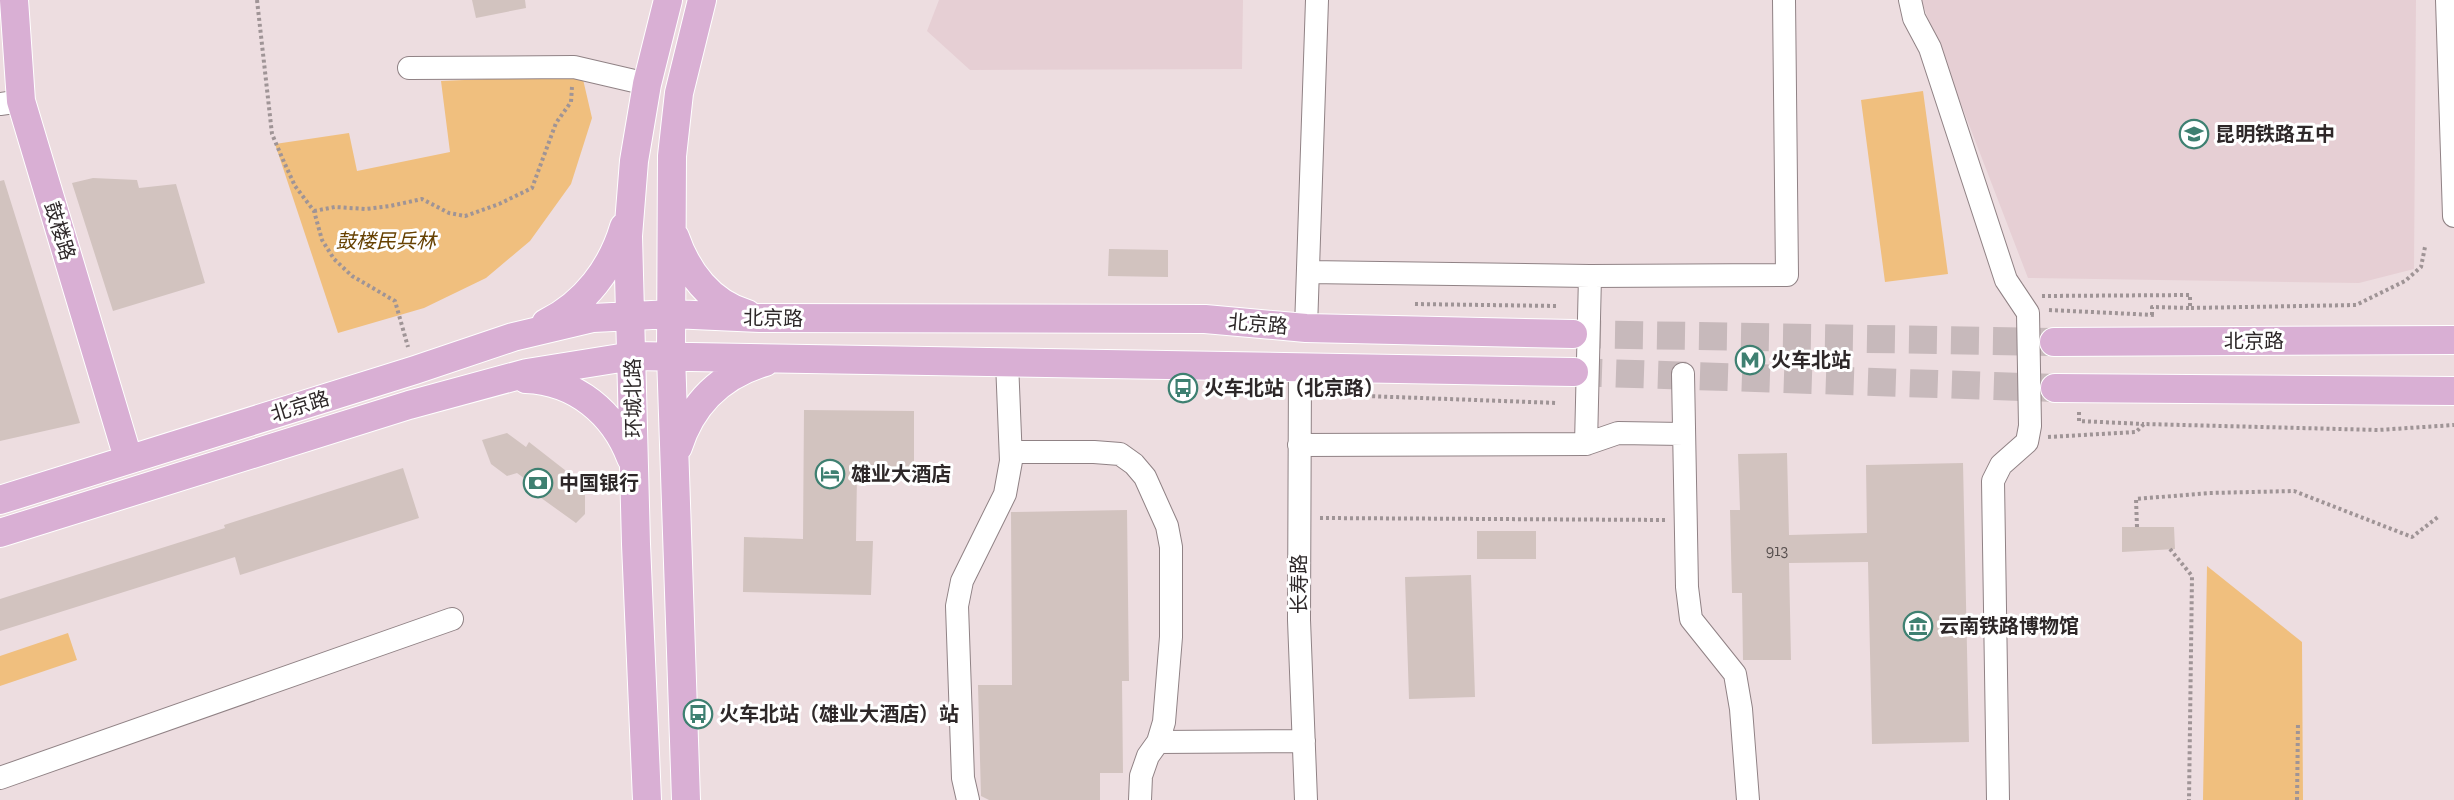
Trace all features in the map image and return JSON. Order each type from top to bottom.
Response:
[{"type":"main road","name":"鼓楼路","points":[[9,102],[14,0]]},
{"type":"main road","name":"环城北路","points":[[647,800],[628,236],[634,161],[647,84],[668,0]]},
{"type":"main road","name":"环城北路","points":[[686,800],[671,355],[672,156],[679,93],[702,0]]},
{"type":"main road","name":"鼓楼路","points":[[0,28],[9,102],[121,461]]},
{"type":"main road","points":[[513,337],[554,320],[585,295],[598,280],[620,243],[632,196]]},
{"type":"main road","points":[[671,223],[681,255],[699,282],[726,305],[760,318]]},
{"type":"main road","name":"北京路","points":[[0,500],[513,337],[593,318],[672,314],[760,318],[1205,319],[1306,328],[1573,334]]},
{"type":"main road","name":"北京路","points":[[2055,342],[2454,340]]},
{"type":"main road","name":"北京路","points":[[0,532],[386,412],[500,380],[575,364],[633,356],[1574,372]]},
{"type":"main road","points":[[675,464],[683,431],[691,416],[711,390],[738,372],[774,359]]},
{"type":"main road","points":[[500,380],[536,380],[553,383],[585,397],[610,419],[621,435],[632,462],[635,478]]},
{"type":"main road","points":[[2055,388],[2454,391]]},
{"type":"street","points":[[1306,328],[1317,0]]},
{"type":"street","points":[[1308,272],[1590,276],[1787,274],[1784,0]]},
{"type":"street","points":[[1910,0],[1914,18],[1930,48],[2006,279],[2028,313],[2030,426],[2027,442],[2001,465],[1993,481],[1998,800]]},
{"type":"street","points":[[2447,0],[2454,216]]},
{"type":"street","points":[[409,68],[574,67],[647,84]]},
{"type":"street","points":[[1586,444],[1590,276]]},
{"type":"street","points":[[968,800],[963,778],[957,606],[962,581],[1005,494],[1011,452],[1007,362]]},
{"type":"street","name":"长寿路","points":[[1299,368],[1299,620],[1306,800]]},
{"type":"street","points":[[1683,374],[1687,587],[1691,619],[1735,674],[1741,709],[1748,800]]},
{"type":"street","points":[[1299,445],[1586,444],[1618,433],[1683,434]]},
{"type":"street","points":[[1011,452],[1119,454],[1134,464],[1145,477],[1167,526],[1171,547],[1171,637],[1164,722],[1158,742],[1148,756],[1141,776],[1140,800]]},
{"type":"street","points":[[0,778],[452,619]]},
{"type":"street","points":[[1158,742],[1304,741]]},
{"type":"path","points":[[257,0],[272,134],[295,186],[314,211],[322,240],[334,260],[352,276],[395,301],[415,370]]},
{"type":"path","points":[[314,211],[335,207],[366,209],[422,199],[449,213],[465,216],[499,204],[532,188],[556,123],[571,102],[574,67]]},
{"type":"path","points":[[2152,315],[2152,307],[2356,305],[2405,281],[2421,267],[2425,247]]},
{"type":"path","points":[[2022,303],[2037,296],[2190,295],[2190,308]]},
{"type":"path","points":[[2079,412],[2079,421],[2144,424],[2378,430],[2454,425]]},
{"type":"path","points":[[2027,442],[2049,436],[2136,432],[2144,424]]},
{"type":"path","points":[[2137,527],[2136,499],[2209,493],[2294,491],[2412,537],[2438,517]]},
{"type":"path","points":[[1299,518],[1685,520]]},
{"type":"path","points":[[2170,549],[2192,576],[2189,800]]},
{"type":"path","points":[[2297,800],[2298,722]]},
{"type":"shaded area","points":[[939,0],[1243,0],[1242,69],[970,70],[927,31]]},
{"type":"shaded area","name":"昆明铁路五中","points":[[1921,0],[2416,0],[2414,269],[2359,283],[2028,278]]},
{"type":"green space","name":"鼓楼民兵林","points":[[582,75],[592,118],[571,184],[530,241],[486,278],[424,308],[338,333],[275,144],[349,133],[357,171],[450,152],[441,81]]},
{"type":"green space","points":[[1923,91],[1948,274],[1885,282],[1861,100]]},
{"type":"green space","points":[[2207,566],[2302,642],[2303,800],[2203,800]]},
{"type":"green space","points":[[68,633],[77,660],[0,686],[0,656]]},
{"type":"building","points":[[472,0],[525,0],[526,8],[476,18]]},
{"type":"building","points":[[93,178],[137,180],[139,188],[176,184],[205,283],[113,311],[72,183]]},
{"type":"building","points":[[4,180],[80,423],[0,441],[0,181]]},
{"type":"building","points":[[1109,249],[1168,250],[1168,277],[1108,276]]},
{"type":"building","points":[[804,410],[914,411],[914,474],[857,473],[856,541],[873,541],[871,595],[743,592],[744,537],[803,539]]},
{"type":"building","points":[[507,433],[526,447],[529,442],[570,474],[568,478],[585,491],[585,514],[576,523],[537,495],[540,490],[517,473],[507,476],[491,464],[482,440]]},
{"type":"building","name":"云南铁路博物馆","points":[[1787,453],[1789,535],[1867,533],[1866,465],[1963,463],[1969,742],[1872,744],[1868,562],[1789,563],[1791,660],[1743,660],[1742,593],[1732,593],[1730,510],[1740,510],[1738,454]]},
{"type":"building","points":[[403,468],[419,518],[240,575],[235,557],[0,631],[0,599],[225,528],[224,525]]},
{"type":"building","points":[[1127,510],[1129,681],[1122,681],[1123,773],[1100,773],[1100,800],[989,800],[981,796],[978,685],[1012,685],[1011,512]]},
{"type":"building","points":[[2122,527],[2174,527],[2175,549],[2122,552]]},
{"type":"building","points":[[1477,531],[1536,531],[1536,559],[1477,559]]},
{"type":"building","points":[[1471,575],[1475,697],[1409,699],[1405,577]]},
{"type":"tunnel","points":[[1573,334],[2054,342]]},
{"type":"tunnel","points":[[1574,372],[2055,388]]},
{"type":"place","name":"昆明铁路五中","points":[[2194,134]]},
{"type":"place","name":"火车北站","points":[[1750,360]]},
{"type":"place","name":"火车北站（北京路）","points":[[1183,388]]},
{"type":"place","name":"雄业大酒店","points":[[830,474]]},
{"type":"place","name":"中国银行","points":[[538,483]]},
{"type":"place","name":"云南铁路博物馆","points":[[1918,626]]},
{"type":"place","name":"火车北站（雄业大酒店）站","points":[[698,714]]}]
